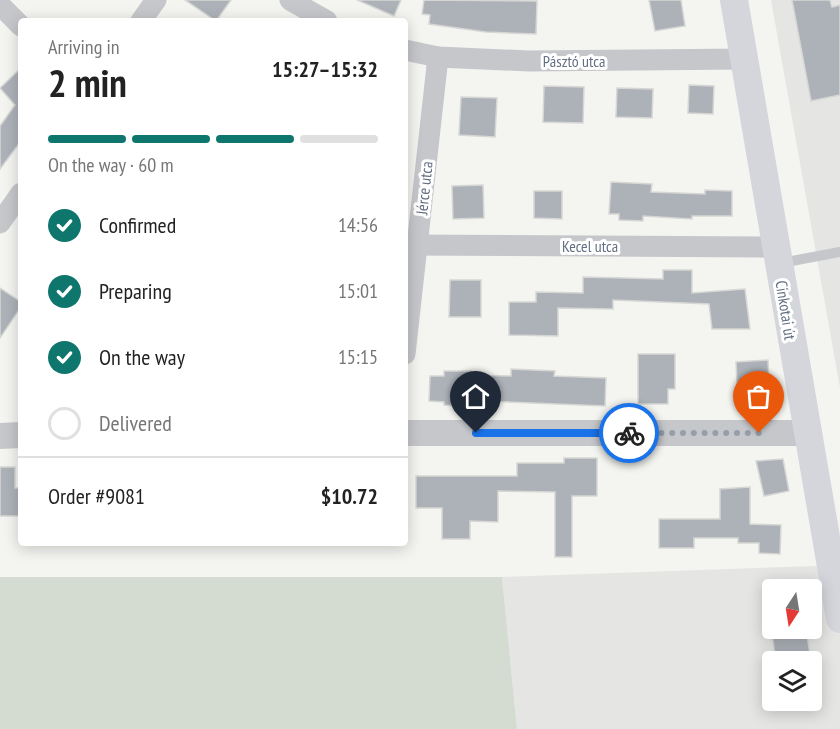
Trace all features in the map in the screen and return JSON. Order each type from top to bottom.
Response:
[{"type":"main road","name":"Cinkotai út","points":[[734,0],[806,433],[840,619]]},
{"type":"street","points":[[143,18],[156,0]]},
{"type":"street","points":[[290,0],[322,18]]},
{"type":"street","points":[[0,5],[18,23]]},
{"type":"street","name":"Pásztó utca","points":[[408,51],[438,57],[529,61],[744,59]]},
{"type":"street","name":"Jérce utca","points":[[408,300],[411,245],[438,57]]},
{"type":"street","points":[[0,223],[18,197]]},
{"type":"street","name":"Kecel utca","points":[[411,245],[776,256]]},
{"type":"street","points":[[408,433],[806,433]]},
{"type":"street","points":[[0,436],[18,435]]},
{"type":"lane","points":[[776,256],[840,252]]},
{"type":"shaded area","points":[[771,0],[840,0],[840,388]]},
{"type":"shaded area","points":[[840,565],[840,729],[517,729],[502,577]]},
{"type":"shaded area","points":[[0,577],[502,577],[517,729],[0,729]]},
{"type":"building","points":[[185,0],[231,0],[218,18],[212,18]]},
{"type":"building","points":[[357,0],[401,0],[394,16]]},
{"type":"building","points":[[424,0],[537,1],[536,34],[486,32],[429,24],[430,15],[422,14]]},
{"type":"building","points":[[649,0],[681,0],[685,26],[655,31]]},
{"type":"building","points":[[792,0],[830,0],[832,7],[840,5],[840,95],[811,101]]},
{"type":"building","points":[[18,71],[18,145],[0,169],[0,126],[15,105],[0,88]]},
{"type":"building","points":[[689,85],[714,86],[713,114],[688,113]]},
{"type":"building","points":[[544,86],[584,87],[583,123],[543,122]]},
{"type":"building","points":[[617,88],[653,89],[652,118],[616,117]]},
{"type":"building","points":[[461,97],[497,98],[495,137],[459,135]]},
{"type":"building","points":[[611,182],[652,184],[651,192],[705,194],[705,190],[732,191],[732,216],[692,216],[692,219],[643,216],[643,221],[619,220],[619,214],[609,214]]},
{"type":"building","points":[[483,185],[484,218],[453,219],[452,186]]},
{"type":"building","points":[[534,191],[562,191],[562,219],[534,218]]},
{"type":"building","points":[[663,270],[692,270],[692,293],[745,289],[750,329],[712,329],[709,304],[613,300],[613,309],[558,308],[558,336],[509,335],[509,302],[536,302],[536,292],[583,293],[583,277],[663,279]]},
{"type":"building","points":[[450,280],[481,280],[481,317],[449,317]]},
{"type":"building","points":[[0,288],[18,300],[18,311],[0,338]]},
{"type":"building","points":[[638,354],[675,354],[675,389],[668,389],[668,404],[638,404]]},
{"type":"building","points":[[768,360],[770,404],[738,406],[736,362]]},
{"type":"building","points":[[511,369],[555,371],[554,376],[606,378],[605,406],[485,401],[471,402],[471,406],[444,405],[444,402],[429,401],[430,376],[444,376],[444,371],[471,371],[471,375],[511,376]]},
{"type":"building","points":[[564,458],[597,458],[597,496],[572,496],[572,557],[555,557],[555,492],[498,491],[498,522],[470,521],[470,539],[442,539],[442,508],[416,508],[416,476],[517,476],[517,463],[564,463]]},
{"type":"building","points":[[783,459],[789,491],[764,496],[756,461]]},
{"type":"building","points":[[0,467],[15,467],[18,516],[0,516]]},
{"type":"building","points":[[750,487],[750,524],[781,525],[780,554],[759,553],[759,543],[738,543],[738,538],[694,538],[694,548],[659,548],[659,519],[720,519],[720,489]]},
{"type":"building","points":[[773,639],[808,639],[809,651],[774,651]]},
{"type":"way so far","points":[[629,433],[759,433]]},
{"type":"route","points":[[476,433],[629,433]]}]
